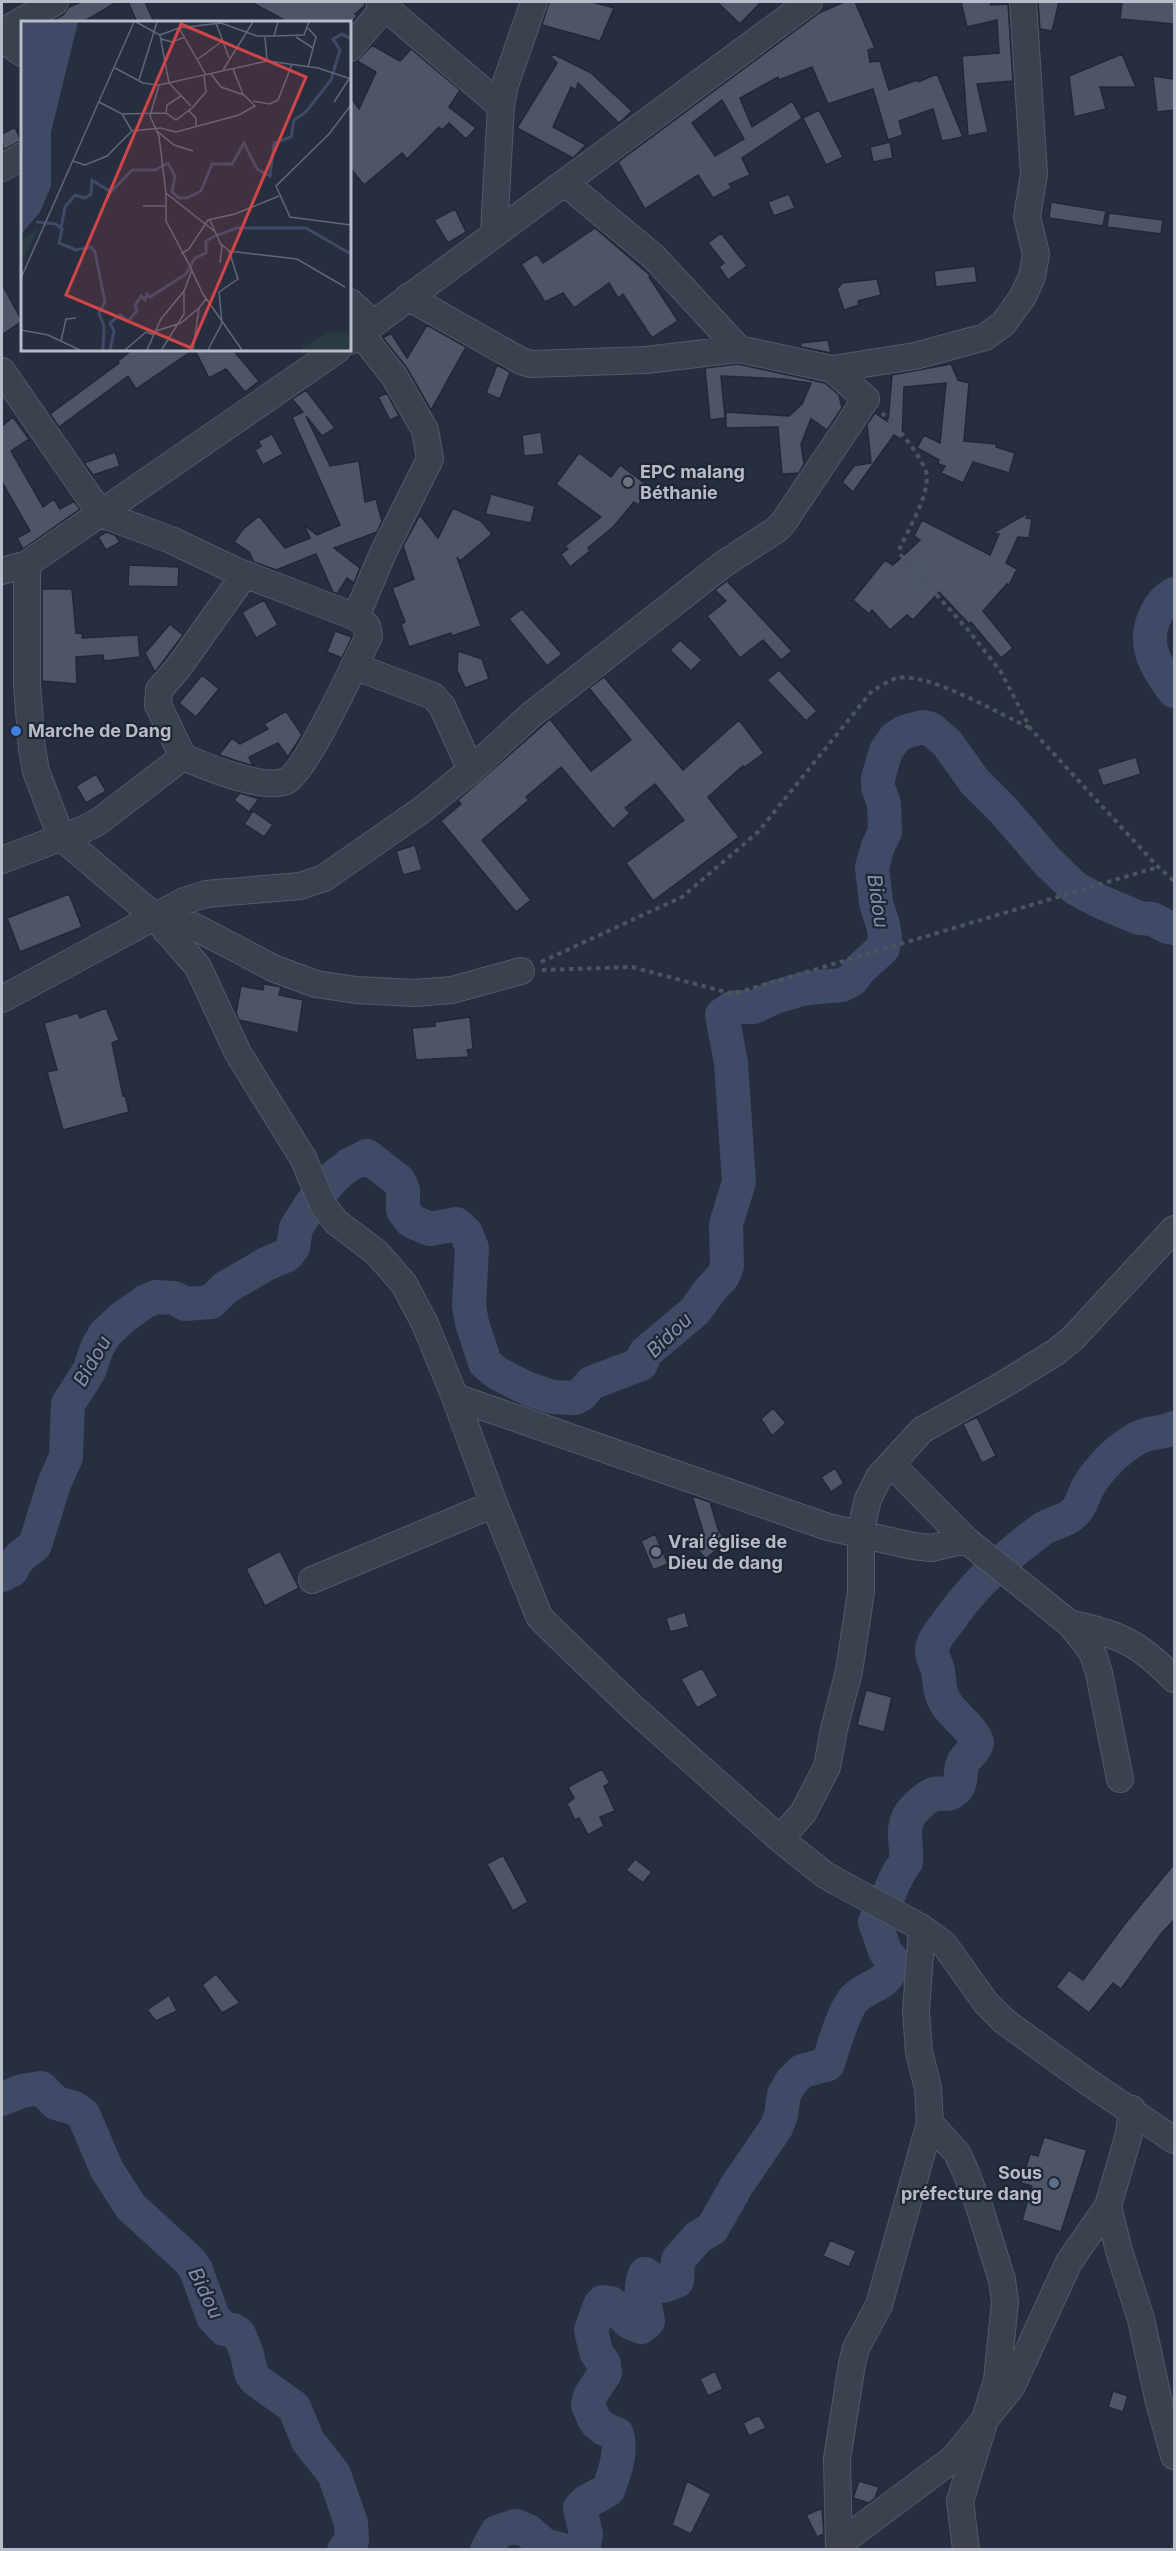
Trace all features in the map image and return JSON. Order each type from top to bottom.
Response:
[{"type":"street","points":[[21,21],[55,2]]},
{"type":"street","points":[[494,232],[501,106],[510,68],[534,2]]},
{"type":"street","points":[[360,332],[808,2]]},
{"type":"street","points":[[408,297],[521,361],[531,364],[646,360],[739,349],[832,369],[915,357],[985,338],[1003,324],[1022,298],[1032,277],[1036,254],[1027,217],[1034,174],[1023,2]]},
{"type":"street","points":[[351,47],[381,5],[501,106]]},
{"type":"street","points":[[2,32],[21,21]]},
{"type":"street","points":[[2,39],[21,52]]},
{"type":"street","points":[[2,168],[21,157]]},
{"type":"street","points":[[565,183],[654,256],[739,349]]},
{"type":"street","points":[[351,305],[360,332],[394,376],[425,430],[430,459],[382,555],[356,617]]},
{"type":"street","points":[[2,571],[27,564],[336,351]]},
{"type":"street","points":[[2,999],[160,924],[184,900],[206,894],[300,886],[324,878],[423,809],[471,770],[531,715],[725,563],[783,523],[866,399],[832,369]]},
{"type":"street","points":[[2,371],[101,514],[171,540],[245,574],[356,617],[367,626],[369,636],[306,755],[287,781],[277,783],[224,774],[183,758],[158,705],[159,690],[178,668],[245,574]]},
{"type":"street","points":[[27,564],[27,684],[32,749],[36,771],[61,837],[160,924],[198,967],[238,1053],[303,1158],[318,1194],[336,1221],[376,1252],[404,1284],[425,1324],[455,1397],[494,1504],[539,1616],[632,1707],[780,1839],[825,1875],[922,1928],[944,1944],[986,2003],[1004,2021],[1088,2082],[1132,2109],[1174,2140]]},
{"type":"street","points":[[354,666],[433,696],[442,706],[471,770]]},
{"type":"street","points":[[2,861],[98,822],[183,758]]},
{"type":"street","points":[[160,924],[193,926],[275,969],[316,984],[356,990],[414,993],[452,990],[521,971]]},
{"type":"street","points":[[780,1839],[803,1813],[827,1767],[849,1671],[861,1592],[861,1535],[868,1499],[879,1477],[922,1430],[1001,1386],[1056,1352],[1073,1338],[1174,1229]]},
{"type":"street","points":[[455,1397],[828,1527],[931,1548],[966,1540]]},
{"type":"street","points":[[891,1464],[966,1540],[1069,1623],[1093,1654],[1099,1673],[1120,1779]]},
{"type":"street","points":[[312,1580],[494,1504]]},
{"type":"street","points":[[1069,1623],[1108,1632],[1134,1644],[1163,1651],[1174,1679]]},
{"type":"street","points":[[839,2547],[837,2459],[852,2364],[856,2348],[879,2304],[930,2123],[928,2088],[919,2052],[916,2011],[922,1928]]},
{"type":"street","points":[[839,2547],[954,2458],[1012,2386],[1068,2262],[1108,2206],[1129,2134],[1132,2109]]},
{"type":"street","points":[[930,2123],[947,2140],[964,2168],[980,2209],[1002,2280],[1005,2302],[997,2380],[990,2411],[960,2501],[966,2550]]},
{"type":"street","points":[[1108,2206],[1119,2251],[1141,2319],[1158,2398],[1174,2456]]},
{"type":"street","points":[[926,2481],[960,2501]]},
{"type":"path","points":[[866,399],[892,423],[922,463],[927,477],[924,494],[900,548],[900,554],[969,631],[1001,672],[1030,729],[1158,867],[1174,881]]},
{"type":"path","points":[[521,971],[682,897],[758,832],[873,691],[896,678],[934,683],[1030,729]]},
{"type":"path","points":[[521,971],[632,967],[733,994],[1158,867]]},
{"type":"building","points":[[81,2],[117,2],[85,21],[51,21],[63,15],[69,7]]},
{"type":"building","points":[[128,2],[145,2],[154,21],[137,21]]},
{"type":"building","points":[[251,2],[364,2],[365,5],[355,14],[357,16],[352,22],[286,21]]},
{"type":"building","points":[[549,2],[592,2],[614,8],[600,41],[542,25]]},
{"type":"building","points":[[717,2],[761,2],[740,24]]},
{"type":"building","points":[[844,2],[855,2],[875,48],[868,50],[870,62],[880,61],[889,90],[937,74],[963,137],[942,141],[933,109],[899,121],[903,135],[888,140],[873,89],[828,104],[812,67],[779,80],[778,77],[740,98],[752,127],[792,101],[802,118],[742,158],[750,175],[729,184],[732,188],[713,198],[698,175],[645,209],[618,162],[819,13]],"holes":[[[722,100],[744,139],[715,156],[692,123]]]},
{"type":"building","points":[[961,2],[1008,4],[1013,81],[977,84],[988,132],[968,136],[962,56],[999,53],[997,20],[967,27]]},
{"type":"building","points":[[1038,2],[1059,2],[1052,31],[1040,29]]},
{"type":"building","points":[[1122,2],[1174,2],[1174,24],[1120,19]]},
{"type":"building","points":[[372,45],[400,61],[411,49],[460,90],[449,107],[476,128],[466,139],[449,123],[442,130],[439,127],[407,159],[402,153],[364,185],[351,169],[351,97],[359,109],[376,72],[357,61]]},
{"type":"building","points":[[553,54],[591,73],[632,111],[619,123],[578,83],[576,90],[571,87],[553,127],[586,145],[573,158],[517,128],[557,63],[551,57]]},
{"type":"building","points":[[1122,54],[1136,87],[1100,87],[1106,109],[1074,117],[1069,76]]},
{"type":"building","points":[[1153,76],[1174,79],[1174,110],[1157,112]]},
{"type":"building","points":[[819,110],[843,157],[826,165],[803,118]]},
{"type":"building","points":[[15,127],[21,141],[3,150],[2,134]]},
{"type":"building","points":[[890,142],[893,158],[873,162],[870,147]]},
{"type":"building","points":[[789,194],[795,208],[774,216],[768,202]]},
{"type":"building","points":[[1051,202],[1106,211],[1103,226],[1049,218]]},
{"type":"building","points":[[455,209],[466,232],[448,243],[434,220]]},
{"type":"building","points":[[1109,213],[1163,220],[1161,234],[1107,227]]},
{"type":"building","points":[[595,228],[651,276],[649,277],[678,321],[652,338],[623,294],[618,298],[609,283],[574,308],[563,293],[545,302],[521,264],[537,254],[543,263]]},
{"type":"building","points":[[721,233],[747,266],[728,280],[719,267],[724,263],[708,243]]},
{"type":"building","points":[[975,266],[977,282],[936,287],[934,271]]},
{"type":"building","points":[[877,279],[881,295],[858,301],[859,305],[844,310],[837,289],[842,283]]},
{"type":"building","points":[[2,284],[21,322],[2,335]]},
{"type":"building","points":[[427,325],[466,347],[431,410],[407,368],[383,338],[391,333],[407,358]]},
{"type":"building","points":[[828,340],[831,353],[801,347],[800,343]]},
{"type":"building","points":[[131,351],[192,351],[136,389],[128,376],[59,427],[50,414],[119,363],[118,361]]},
{"type":"building","points":[[196,351],[234,351],[259,381],[245,392],[226,369],[209,378]]},
{"type":"building","points":[[738,364],[825,383],[839,395],[842,408],[827,430],[811,419],[801,444],[804,464],[799,473],[782,474],[778,427],[726,428],[726,412],[789,416],[802,404],[811,383],[721,376],[725,418],[710,420],[705,368]]},
{"type":"building","points":[[951,364],[958,380],[969,383],[964,441],[996,444],[996,447],[1015,453],[1009,473],[973,462],[963,483],[941,473],[945,466],[938,464],[939,460],[917,448],[924,435],[940,443],[946,383],[904,387],[902,440],[894,435],[853,492],[842,482],[854,466],[871,463],[867,424],[875,413],[888,422],[892,375]]},
{"type":"building","points":[[497,365],[510,372],[500,399],[486,393]]},
{"type":"building","points":[[306,390],[335,428],[322,436],[306,416],[330,466],[359,461],[365,502],[376,499],[382,521],[377,532],[334,548],[360,568],[354,583],[347,578],[337,594],[333,592],[316,554],[276,570],[254,562],[249,552],[234,542],[243,529],[259,516],[285,548],[310,538],[304,525],[317,535],[340,525],[292,417],[303,412],[292,399]]},
{"type":"building","points":[[387,393],[399,416],[390,420],[378,397]]},
{"type":"building","points":[[13,417],[29,439],[11,451],[43,507],[54,499],[60,509],[74,501],[80,509],[23,549],[17,538],[30,531],[2,482],[2,426]]},
{"type":"building","points":[[541,432],[544,454],[524,456],[522,435]]},
{"type":"building","points":[[272,434],[283,454],[263,465],[255,450],[261,446],[258,441]]},
{"type":"building","points":[[115,452],[120,466],[93,475],[84,463]]},
{"type":"building","points":[[579,453],[611,477],[620,465],[651,488],[638,505],[634,502],[613,527],[588,548],[590,551],[570,567],[561,554],[568,549],[565,546],[601,517],[556,484]]},
{"type":"building","points":[[491,494],[535,506],[531,523],[485,514]]},
{"type":"building","points":[[453,508],[481,521],[492,534],[460,561],[457,557],[481,626],[409,647],[401,624],[405,622],[392,588],[414,579],[403,546],[420,515],[438,538]]},
{"type":"building","points":[[1028,513],[1026,518],[1032,519],[1029,538],[1018,537],[1006,563],[1017,569],[1009,585],[1007,584],[983,611],[1013,648],[1001,658],[971,622],[969,624],[939,592],[913,620],[907,615],[890,630],[872,610],[869,614],[853,600],[885,560],[893,565],[920,540],[914,536],[922,520],[990,555],[999,534],[993,533]]},
{"type":"building","points":[[106,532],[115,535],[120,542],[106,550],[98,537]]},
{"type":"building","points":[[129,565],[179,567],[178,587],[128,586]]},
{"type":"building","points":[[727,581],[792,651],[781,660],[763,640],[740,658],[707,616],[726,601],[715,590]]},
{"type":"building","points":[[42,589],[72,589],[76,633],[83,634],[82,638],[138,635],[140,657],[104,661],[103,655],[76,657],[77,684],[42,681]]},
{"type":"building","points":[[264,600],[278,625],[256,638],[242,612]]},
{"type":"building","points":[[522,609],[562,654],[547,666],[509,619]]},
{"type":"building","points":[[170,624],[183,635],[155,672],[145,653]]},
{"type":"building","points":[[335,631],[352,637],[342,658],[327,652]]},
{"type":"building","points":[[680,640],[702,660],[691,671],[670,650]]},
{"type":"building","points":[[458,651],[482,659],[489,679],[465,688],[457,670]]},
{"type":"building","points":[[779,670],[817,711],[806,721],[767,680]]},
{"type":"building","points":[[202,675],[219,689],[196,717],[179,703]]},
{"type":"building","points":[[604,677],[683,770],[739,720],[764,753],[745,767],[743,766],[708,797],[739,837],[653,901],[626,863],[684,820],[655,784],[625,808],[630,813],[613,829],[561,767],[526,797],[529,800],[482,840],[531,900],[516,912],[441,821],[461,804],[458,800],[550,719],[591,771],[631,740],[589,688]]},
{"type":"building","points":[[286,711],[302,735],[289,755],[287,756],[278,743],[249,757],[253,766],[219,755],[232,738],[240,744],[268,729],[264,724]]},
{"type":"building","points":[[1136,757],[1141,774],[1103,786],[1097,769]]},
{"type":"building","points":[[96,774],[106,791],[86,803],[76,786]]},
{"type":"building","points":[[240,793],[259,799],[249,812],[234,800]]},
{"type":"building","points":[[253,811],[273,825],[264,837],[244,824]]},
{"type":"building","points":[[415,845],[422,870],[403,875],[396,851]]},
{"type":"building","points":[[69,894],[82,927],[20,952],[7,918]]},
{"type":"building","points":[[264,984],[281,987],[279,995],[303,1000],[298,1033],[239,1020],[236,1013],[241,986],[263,990]]},
{"type":"building","points":[[106,1008],[119,1040],[112,1043],[123,1096],[125,1095],[129,1112],[63,1130],[47,1072],[57,1070],[44,1023],[78,1013],[80,1018]]},
{"type":"building","points":[[470,1017],[473,1049],[467,1050],[469,1057],[416,1060],[412,1028],[435,1026],[435,1022]]},
{"type":"building","points":[[773,1408],[786,1423],[772,1436],[761,1419]]},
{"type":"building","points":[[977,1417],[996,1456],[982,1463],[963,1424]]},
{"type":"building","points":[[835,1468],[844,1483],[831,1492],[821,1477]]},
{"type":"building","points":[[692,1496],[710,1502],[719,1532],[727,1540],[706,1559],[691,1542],[703,1531]]},
{"type":"building","points":[[655,1534],[668,1564],[653,1570],[641,1541]]},
{"type":"building","points":[[280,1551],[299,1588],[265,1606],[246,1569]]},
{"type":"building","points":[[685,1612],[689,1627],[670,1632],[666,1618]]},
{"type":"building","points":[[702,1668],[718,1696],[697,1708],[681,1679]]},
{"type":"building","points":[[866,1690],[892,1697],[884,1732],[857,1725]]},
{"type":"building","points":[[602,1769],[610,1783],[604,1786],[615,1811],[600,1817],[604,1826],[588,1835],[579,1818],[575,1820],[567,1804],[574,1798],[568,1787]]},
{"type":"building","points":[[503,1855],[528,1902],[513,1911],[487,1864]]},
{"type":"building","points":[[635,1859],[652,1872],[643,1883],[626,1870]]},
{"type":"building","points":[[1174,1864],[1174,1920],[1121,1989],[1113,1983],[1089,2013],[1056,1987],[1069,1970],[1083,1980]]},
{"type":"building","points":[[216,1974],[240,2003],[222,2013],[202,1985]]},
{"type":"building","points":[[169,1995],[177,2011],[156,2021],[147,2010]]},
{"type":"building","points":[[1044,2137],[1087,2150],[1061,2232],[1022,2220],[1032,2186],[1021,2183],[1030,2154],[1038,2156]]},
{"type":"building","points":[[830,2240],[856,2251],[849,2267],[823,2256]]},
{"type":"building","points":[[715,2371],[723,2389],[708,2396],[700,2379]]},
{"type":"building","points":[[1113,2391],[1128,2396],[1123,2412],[1108,2407]]},
{"type":"building","points":[[759,2415],[766,2428],[749,2436],[743,2423]]},
{"type":"building","points":[[687,2481],[711,2494],[691,2534],[672,2525]]},
{"type":"building","points":[[859,2481],[879,2487],[875,2498],[869,2503],[853,2498]]},
{"type":"building","points":[[822,2508],[824,2534],[817,2537],[806,2515]]},
{"type":"waterway","name":"Bidou","points":[[1174,594],[1159,608],[1150,635],[1150,645],[1156,664],[1174,691]]},
{"type":"waterway","name":"Bidou","points":[[2,1575],[12,1570],[20,1557],[35,1545],[54,1484],[66,1457],[68,1404],[89,1371],[105,1334],[122,1318],[146,1301],[156,1297],[174,1298],[185,1304],[211,1302],[225,1288],[266,1264],[287,1255],[293,1247],[296,1228],[311,1204],[335,1176],[349,1165],[367,1156],[399,1181],[403,1190],[403,1210],[411,1221],[430,1229],[456,1224],[466,1233],[472,1248],[469,1306],[472,1323],[485,1363],[497,1373],[528,1389],[552,1397],[575,1398],[582,1394],[591,1383],[641,1364],[645,1353],[695,1311],[723,1276],[727,1266],[726,1224],[739,1182],[731,1063],[722,1015],[734,1007],[754,1007],[775,997],[807,988],[842,985],[853,979],[858,971],[883,948],[885,937],[876,903],[872,867],[885,832],[884,804],[878,787],[878,778],[886,751],[895,738],[904,732],[923,727],[931,729],[947,743],[975,782],[1075,888],[1139,918],[1152,919],[1174,928]]},
{"type":"waterway","points":[[583,2550],[586,2534],[580,2508],[586,2502],[608,2490],[619,2448],[617,2434],[604,2429],[595,2421],[588,2405],[590,2396],[605,2373],[604,2364],[596,2352],[591,2330],[600,2305],[603,2302],[611,2303],[629,2322],[641,2327],[648,2321],[642,2293],[645,2274],[664,2286],[677,2281],[678,2260],[698,2237],[712,2229],[737,2185],[776,2128],[781,2115],[784,2094],[791,2082],[802,2071],[828,2064],[839,2029],[851,2003],[861,1993],[884,1979],[891,1968],[892,1960],[885,1951],[875,1922],[884,1907],[896,1877],[906,1862],[905,1830],[908,1818],[912,1811],[930,1796],[950,1793],[958,1787],[962,1765],[977,1743],[974,1735],[950,1709],[942,1696],[932,1652],[935,1640],[962,1603],[994,1569],[1041,1530],[1076,1511],[1092,1480],[1115,1454],[1141,1436],[1174,1428]]},
{"type":"waterway","name":"Bidou","points":[[2,2099],[22,2091],[41,2088],[56,2103],[74,2108],[83,2114],[107,2170],[131,2207],[190,2261],[196,2270],[213,2317],[224,2329],[233,2330],[239,2334],[251,2373],[256,2380],[294,2407],[308,2441],[334,2474],[351,2523],[352,2540],[344,2550]]},
{"type":"waterway","points":[[487,2550],[497,2532],[516,2526],[528,2531],[544,2545],[562,2550]]},
{"type":"place","name":"EPC malang Béthanie","points":[[628,482]]},
{"type":"place","name":"Marche de Dang","points":[[16,731]]},
{"type":"place","name":"Vrai église de Dieu de dang","points":[[656,1552]]},
{"type":"place","name":"Sous préfecture dang","points":[[1054,2183]]}]
